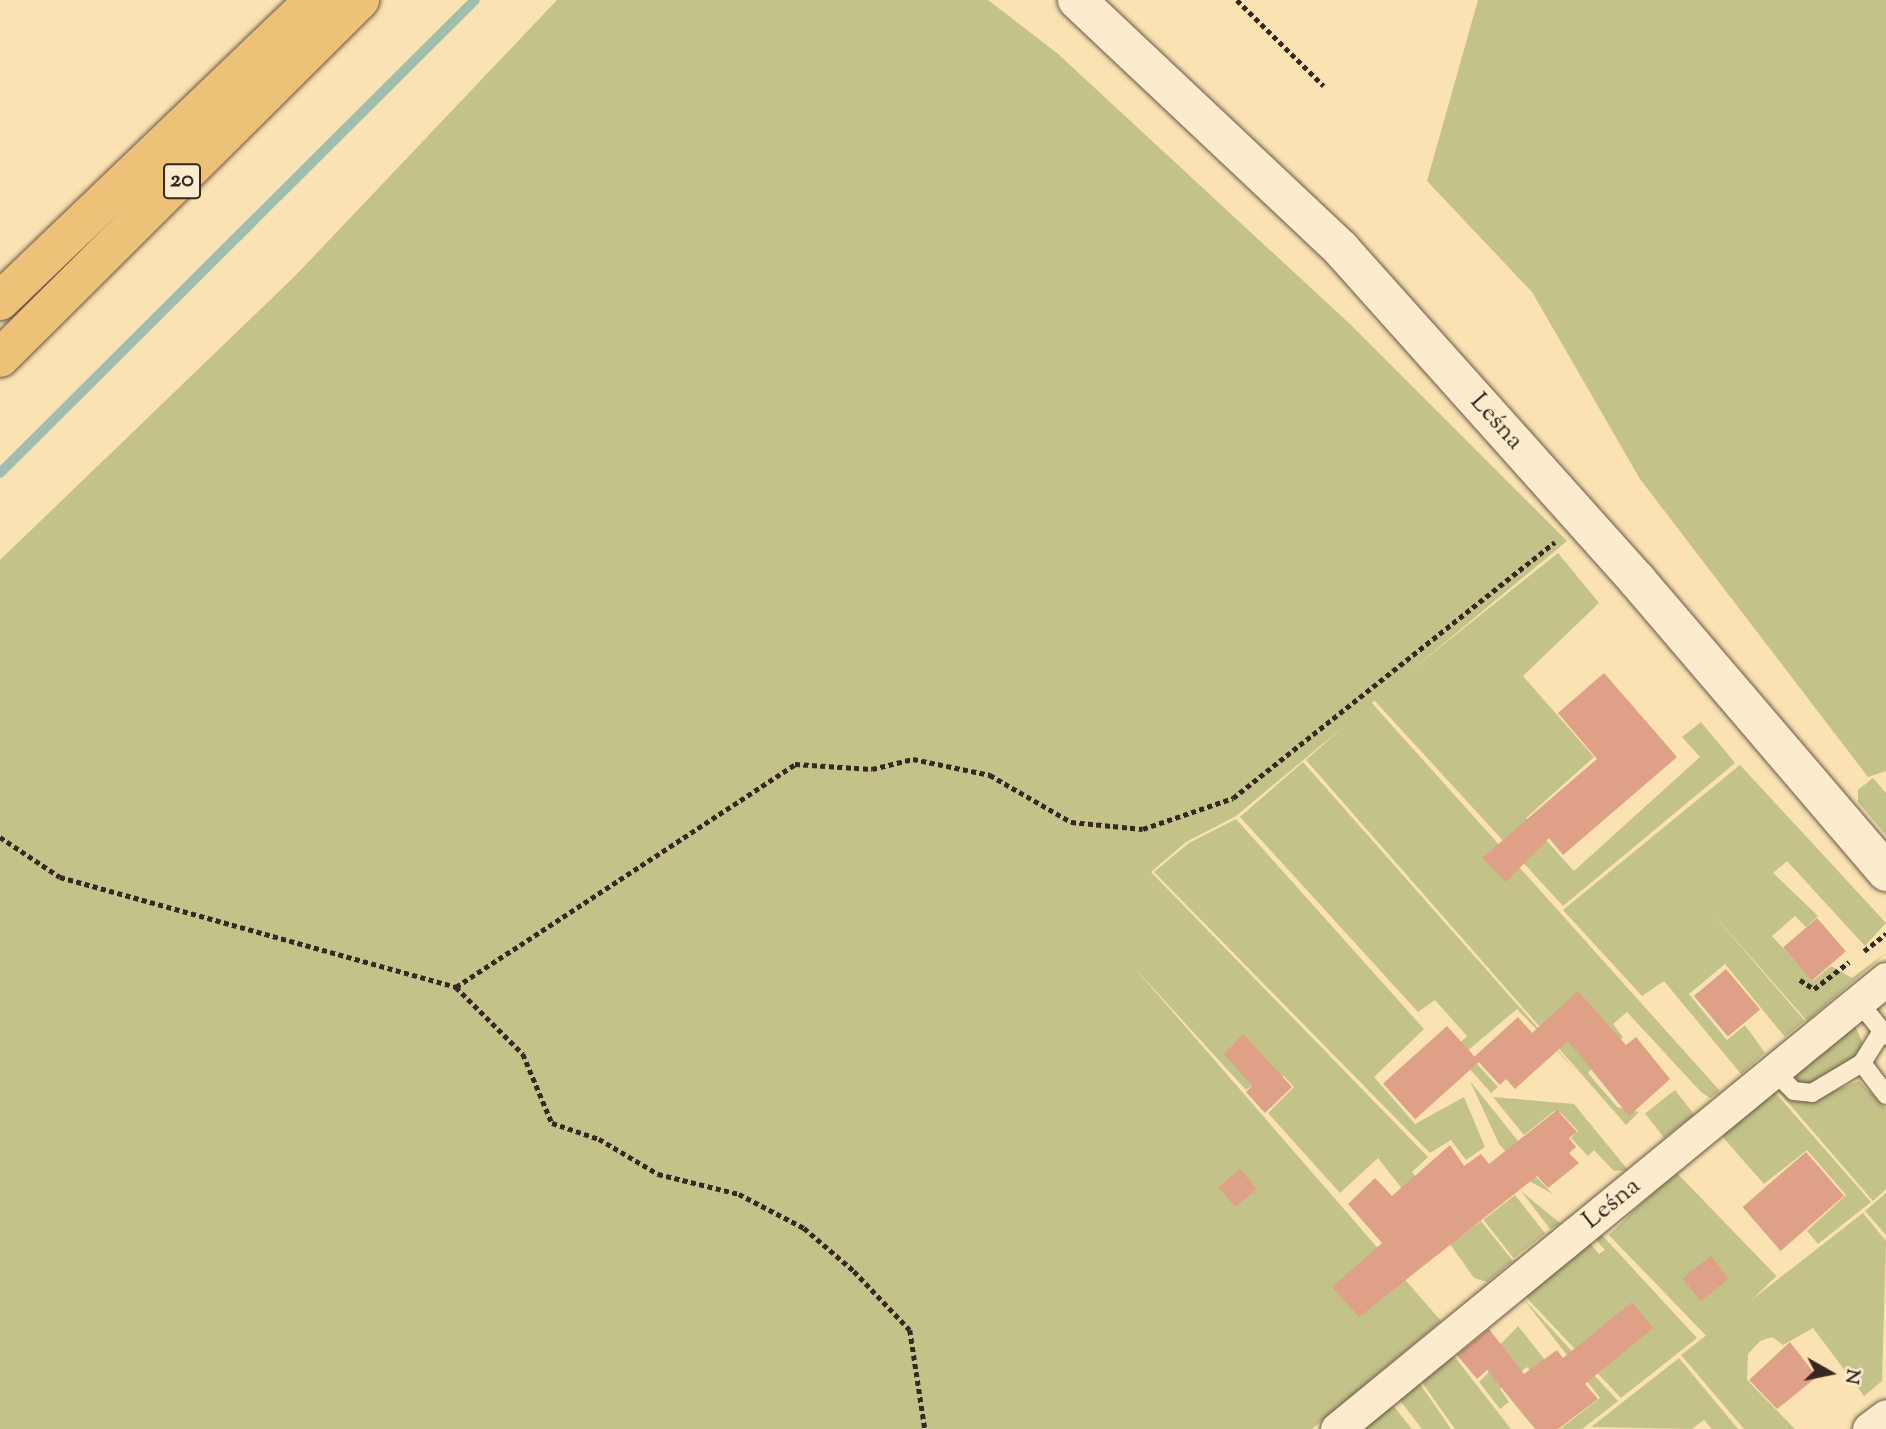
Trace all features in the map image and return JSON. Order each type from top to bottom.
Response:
[{"type":"main road","name":"20","points":[[0,301],[314,0]]},
{"type":"main road","name":"20","points":[[0,358],[360,0]]},
{"type":"street","name":"Leśna","points":[[1077,0],[1340,249],[1637,580],[1886,872]]},
{"type":"street","name":"Leśna","points":[[1337,1429],[1886,979]]},
{"type":"street","points":[[1869,1429],[1886,1416]]},
{"type":"lane","points":[[1774,1071],[1794,1091],[1812,1093],[1861,1063],[1884,1033],[1859,1002]]},
{"type":"lane","points":[[1861,1063],[1886,1095]]},
{"type":"path","points":[[1237,0],[1324,86]]},
{"type":"path","points":[[456,987],[795,764],[872,769],[913,759],[990,775],[1071,822],[1143,829],[1233,798],[1566,533]]},
{"type":"path","points":[[0,837],[60,877],[456,987],[523,1054],[552,1123],[599,1139],[658,1174],[739,1194],[804,1228],[854,1271],[911,1330],[925,1429]]},
{"type":"path","points":[[1800,980],[1814,989],[1886,934]]},
{"type":"shaded area","points":[[557,0],[988,0],[1057,53],[1351,325],[1567,541],[1236,816],[1186,842],[1151,872],[1428,1157],[1412,1172],[1424,1187],[1410,1199],[1378,1158],[1340,1193],[1268,1113],[1294,1087],[1284,1076],[1266,1093],[1256,1082],[1246,1090],[1132,965],[1441,1321],[1312,1429],[0,1429],[0,560],[296,275]]},
{"type":"shaded area","points":[[1478,0],[1886,0],[1886,771],[1868,777],[1640,479],[1532,292],[1427,181]]},
{"type":"shaded area","points":[[1558,553],[1599,603],[1523,676],[1594,757],[1526,818],[1574,871],[1700,757],[1682,737],[1701,722],[1735,763],[1563,906],[1374,700]]},
{"type":"shaded area","points":[[1371,702],[1720,1091],[1710,1098],[1701,1092],[1627,1012],[1613,1024],[1623,1037],[1588,1073],[1617,1107],[1639,1112],[1626,1125],[1306,760]]},
{"type":"shaded area","points":[[1303,762],[1576,1071],[1517,1009],[1466,1052],[1498,1087],[1491,1093],[1453,1050],[1467,1036],[1435,1000],[1418,1012],[1240,817]]},
{"type":"shaded area","points":[[1740,765],[1886,923],[1865,946],[1787,861],[1773,873],[1818,916],[1806,927],[1795,916],[1772,936],[1813,981],[1831,966],[1852,978],[1886,953],[1807,1021],[1705,905],[1805,1021],[1785,1037],[1725,964],[1689,994],[1727,1040],[1745,1025],[1765,1053],[1741,1074],[1664,981],[1642,996],[1563,910]]},
{"type":"shaded area","points":[[1873,778],[1886,793],[1886,835],[1858,802],[1858,790]]},
{"type":"shaded area","points":[[1236,819],[1424,1029],[1374,1077],[1415,1124],[1464,1097],[1485,1147],[1466,1160],[1451,1140],[1430,1153],[1154,872],[1189,843]]},
{"type":"shaded area","points":[[1854,1024],[1862,1041],[1860,1057],[1824,1084],[1799,1085],[1793,1072]]},
{"type":"shaded area","points":[[1470,1081],[1522,1146],[1513,1154],[1553,1194],[1531,1182],[1499,1144]]},
{"type":"shaded area","points":[[1859,1081],[1886,1108],[1886,1189],[1873,1201],[1779,1092],[1808,1101]]},
{"type":"shaded area","points":[[1675,1090],[1694,1114],[1664,1138],[1645,1113]]},
{"type":"shaded area","points":[[1773,1090],[1871,1202],[1818,1244],[1807,1231],[1846,1195],[1807,1150],[1764,1184],[1720,1134]]},
{"type":"shaded area","points":[[1493,1097],[1574,1104],[1628,1170],[1614,1171],[1594,1150],[1588,1156],[1571,1138],[1578,1131],[1561,1113],[1554,1111],[1524,1135]]},
{"type":"shaded area","points":[[1675,1171],[1776,1276],[1710,1340],[1609,1235]]},
{"type":"shaded area","points":[[1521,1191],[1560,1223],[1561,1223],[1550,1229]]},
{"type":"shaded area","points":[[1886,1193],[1886,1235],[1865,1211]]},
{"type":"shaded area","points":[[1515,1195],[1545,1234],[1514,1258],[1483,1220]]},
{"type":"shaded area","points":[[1863,1213],[1886,1241],[1882,1381],[1864,1396],[1813,1328],[1783,1345],[1772,1337],[1760,1341],[1748,1354],[1747,1380],[1795,1429],[1744,1429],[1681,1355]]},
{"type":"shaded area","points":[[1481,1221],[1513,1261],[1487,1282],[1474,1278],[1450,1244]]},
{"type":"shaded area","points":[[1600,1233],[1697,1338],[1621,1398],[1525,1296],[1589,1242],[1599,1254],[1605,1250],[1594,1238]]},
{"type":"shaded area","points":[[1522,1297],[1618,1401],[1582,1429],[1560,1429],[1600,1398]]},
{"type":"shaded area","points":[[1518,1326],[1549,1365],[1536,1376],[1527,1367],[1500,1389],[1509,1402],[1500,1409],[1479,1382],[1498,1363],[1492,1353]]},
{"type":"shaded area","points":[[1454,1356],[1511,1429],[1455,1429],[1421,1381]]},
{"type":"shaded area","points":[[1679,1358],[1738,1429],[1712,1429],[1704,1420],[1692,1429],[1591,1427]]},
{"type":"shaded area","points":[[1418,1381],[1451,1429],[1422,1429],[1398,1398]]},
{"type":"shaded area","points":[[1392,1404],[1412,1429],[1360,1429]]},
{"type":"building","points":[[1604,673],[1677,757],[1563,855],[1549,838],[1506,882],[1482,858],[1597,759],[1558,713]]},
{"type":"building","points":[[1817,918],[1846,951],[1812,981],[1783,948]]},
{"type":"building","points":[[1726,969],[1760,1010],[1728,1037],[1694,996]]},
{"type":"building","points":[[1578,991],[1626,1045],[1636,1037],[1670,1079],[1629,1116],[1568,1041],[1515,1089],[1506,1079],[1500,1085],[1474,1057],[1518,1017],[1532,1033]]},
{"type":"building","points":[[1447,1026],[1479,1062],[1415,1119],[1383,1084]]},
{"type":"building","points":[[1243,1034],[1292,1087],[1265,1113],[1246,1092],[1252,1086],[1224,1054]]},
{"type":"building","points":[[1557,1110],[1577,1132],[1569,1138],[1576,1147],[1569,1153],[1579,1163],[1548,1188],[1537,1176],[1359,1317],[1332,1287],[1382,1243],[1348,1204],[1375,1178],[1392,1196],[1450,1145],[1464,1166],[1481,1154],[1489,1164]]},
{"type":"building","points":[[1806,1152],[1844,1196],[1781,1251],[1743,1207]]},
{"type":"building","points":[[1240,1169],[1257,1189],[1235,1207],[1219,1187]]},
{"type":"building","points":[[1711,1256],[1729,1279],[1700,1301],[1683,1278]]},
{"type":"building","points":[[1632,1302],[1653,1328],[1585,1384],[1598,1399],[1558,1429],[1535,1429],[1487,1370],[1477,1379],[1457,1355],[1489,1329],[1524,1374],[1557,1350],[1563,1358]]},
{"type":"building","points":[[1790,1342],[1817,1377],[1777,1409],[1749,1380]]},
{"type":"waterway","points":[[0,473],[475,0]]}]
